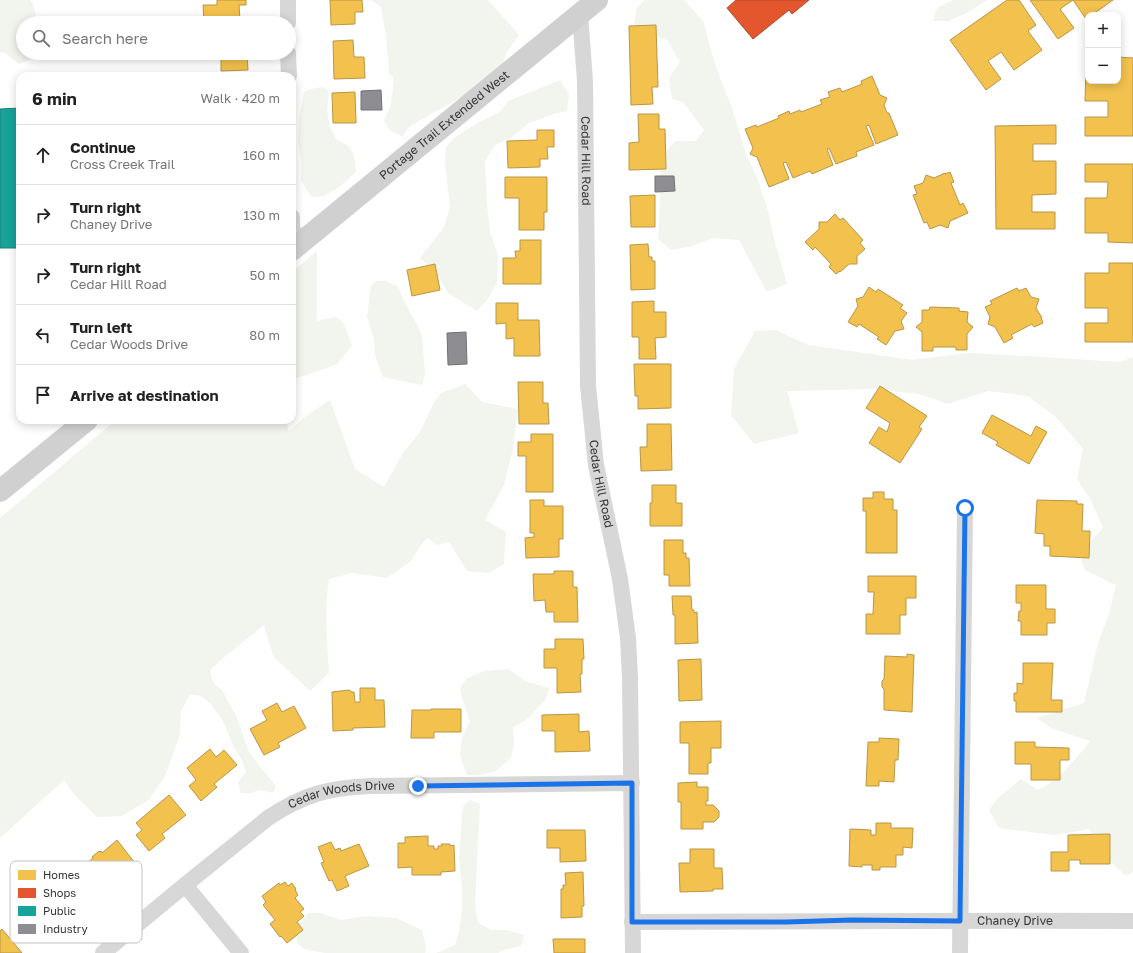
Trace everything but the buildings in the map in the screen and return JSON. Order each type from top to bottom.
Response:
[{"type":"main road","name":"Portage Trail Extended West","points":[[297,246],[597,0]]},
{"type":"main road","points":[[0,491],[82,424]]},
{"type":"street","points":[[288,0],[288,16]]},
{"type":"street","name":"Cedar Hill Road","points":[[580,14],[585,81],[588,386],[596,466],[618,572],[628,638],[632,783],[633,953]]},
{"type":"street","points":[[288,60],[289,72]]},
{"type":"street","points":[[960,953],[965,508]]},
{"type":"street","name":"Cedar Woods Drive","points":[[142,921],[268,818],[294,802],[321,792],[374,786],[632,783]]},
{"type":"street","points":[[185,885],[241,953]]},
{"type":"street","name":"Chaney Drive","points":[[632,922],[786,922],[852,920],[1133,921]]},
{"type":"street","name":"Cedar Woods Drive","points":[[103,953],[115,943]]},
{"type":"shaded area","points":[[0,0],[30,0],[36,16],[16,16],[16,60],[29,60],[19,64],[5,53],[0,52]]},
{"type":"shaded area","points":[[371,0],[488,0],[519,35],[506,53],[500,75],[410,126],[402,137],[390,130],[384,121],[391,105],[394,78],[389,73],[386,36],[381,7]]},
{"type":"shaded area","points":[[645,0],[684,0],[704,22],[710,48],[720,78],[732,108],[746,154],[758,180],[768,211],[775,243],[787,284],[767,292],[739,240],[714,238],[692,246],[671,250],[658,239],[662,156],[676,141],[696,141],[704,130],[683,102],[672,99],[669,78],[680,62],[667,40],[649,34],[634,23],[637,7]]},
{"type":"shaded area","points":[[953,0],[987,0],[967,13],[948,21],[933,21],[937,8]]},
{"type":"shaded area","points":[[560,80],[569,95],[567,111],[529,123],[511,138],[495,145],[485,161],[490,232],[498,256],[497,282],[488,299],[477,311],[448,293],[436,272],[420,258],[444,227],[450,207],[445,162],[446,147],[454,138],[477,123],[500,112],[508,101]]},
{"type":"shaded area","points":[[322,87],[329,91],[327,110],[330,127],[336,139],[348,146],[354,155],[356,172],[339,187],[324,196],[312,197],[301,181],[301,160],[298,140],[299,118],[304,92]]},
{"type":"shaded area","points":[[317,251],[317,321],[336,317],[343,322],[352,346],[337,364],[296,378],[296,269]]},
{"type":"shaded area","points":[[376,281],[385,281],[398,286],[422,336],[425,374],[422,385],[383,377],[375,356],[374,339],[367,316],[371,286]]},
{"type":"shaded area","points":[[776,330],[808,345],[912,360],[969,353],[1120,362],[1133,357],[1133,872],[1126,876],[1105,856],[1089,829],[1055,835],[999,828],[989,810],[997,799],[1021,779],[1038,790],[1053,781],[1079,755],[1090,741],[1051,728],[1037,718],[1084,703],[1098,643],[1109,614],[1116,585],[1085,570],[1079,554],[1103,528],[1091,500],[1077,479],[1083,449],[1057,418],[1028,396],[988,391],[948,404],[919,394],[873,389],[787,391],[799,433],[754,444],[731,415],[734,369],[755,331]]},
{"type":"shaded area","points":[[465,384],[482,402],[518,409],[513,449],[504,485],[485,520],[506,532],[504,564],[489,573],[467,571],[449,542],[437,545],[428,538],[423,542],[411,561],[387,578],[352,573],[329,579],[326,614],[329,673],[310,691],[273,656],[264,625],[210,670],[213,682],[222,690],[237,718],[248,750],[276,786],[273,793],[260,790],[250,793],[241,793],[238,783],[246,772],[224,723],[211,704],[204,698],[198,695],[190,695],[181,711],[180,735],[165,776],[149,800],[122,816],[97,817],[73,793],[64,780],[0,838],[0,518],[111,424],[287,424],[289,431],[306,416],[330,400],[355,469],[384,487],[403,453],[420,432],[435,401],[441,393]]},
{"type":"shaded area","points":[[509,669],[525,681],[549,688],[546,699],[525,721],[513,727],[514,744],[511,758],[496,771],[478,775],[467,775],[460,755],[462,738],[470,721],[460,688],[466,679],[484,671]]},
{"type":"shaded area","points":[[470,800],[480,804],[475,903],[478,923],[492,930],[507,930],[524,935],[521,946],[500,951],[499,953],[436,953],[455,945],[459,932],[462,908],[462,886],[459,858],[462,816],[463,806]]},
{"type":"shaded area","points":[[308,913],[320,913],[341,920],[366,916],[396,918],[422,930],[426,947],[425,953],[325,953],[304,949],[298,944],[296,936],[303,931],[299,925]]},
{"type":"route","points":[[418,786],[632,783],[632,922],[786,922],[852,920],[960,921],[965,508]]}]
